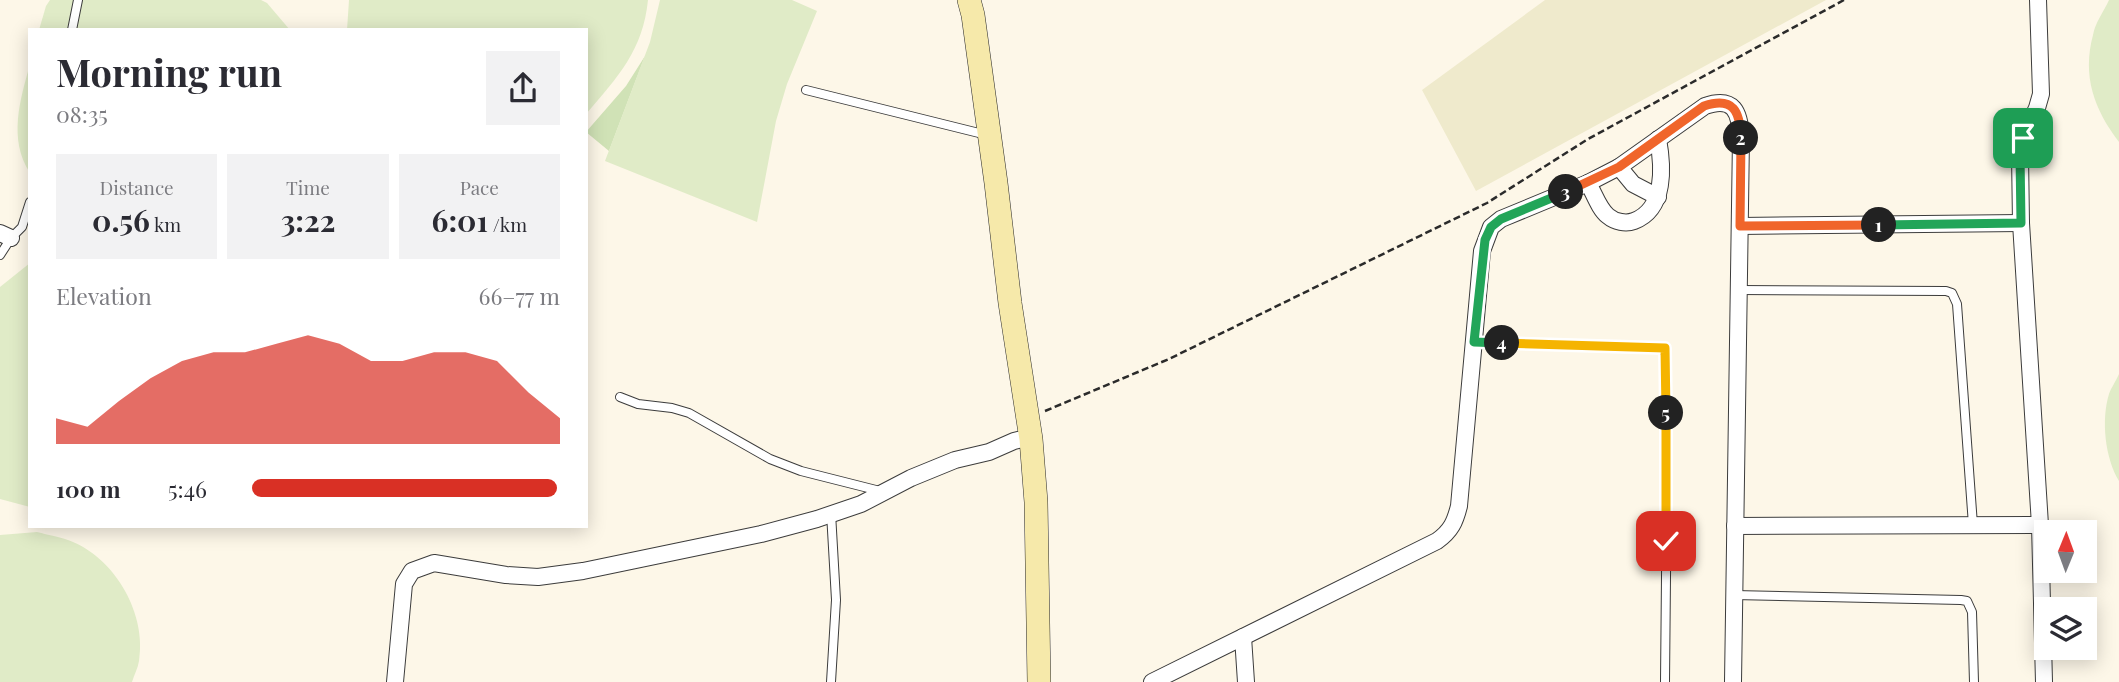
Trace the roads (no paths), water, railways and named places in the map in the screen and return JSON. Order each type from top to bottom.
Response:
[{"type":"street","points":[[969,0],[1029,428],[1036,502],[1039,682]]},
{"type":"street","points":[[2038,0],[2041,94],[2023,138],[2020,155],[2021,223],[2040,520]]},
{"type":"street","points":[[1152,682],[1448,534],[1455,522],[1459,506],[1482,251],[1491,227],[1501,219],[1588,183],[1619,167],[1704,106],[1715,102],[1726,103],[1735,109],[1740,120],[1741,138],[1734,682]]},
{"type":"street","points":[[1588,183],[1607,216],[1625,223],[1646,214],[1658,197],[1661,156],[1658,139]]},
{"type":"street","points":[[1619,167],[1633,184],[1658,197]]},
{"type":"street","points":[[1740,226],[2021,223]]},
{"type":"street","points":[[395,682],[404,584],[412,571],[434,563],[506,575],[538,577],[761,534],[861,504],[955,460],[989,452],[1014,441],[1029,428]]},
{"type":"street","points":[[1735,526],[2034,525]]},
{"type":"street","points":[[2041,583],[2043,682]]},
{"type":"street","points":[[1243,637],[1246,682]]},
{"type":"lane","points":[[72,28],[78,0]]},
{"type":"lane","points":[[806,90],[989,136]]},
{"type":"lane","points":[[0,255],[6,236],[22,227],[28,208]]},
{"type":"lane","points":[[1739,290],[1952,293],[1957,304],[1973,525]]},
{"type":"lane","points":[[1474,342],[1665,348],[1665,682]]},
{"type":"lane","points":[[620,397],[638,404],[672,408],[690,414],[786,466],[883,492]]},
{"type":"lane","points":[[831,513],[836,600],[831,682]]},
{"type":"lane","points":[[1734,595],[1967,601],[1972,612],[1974,682]]}]
